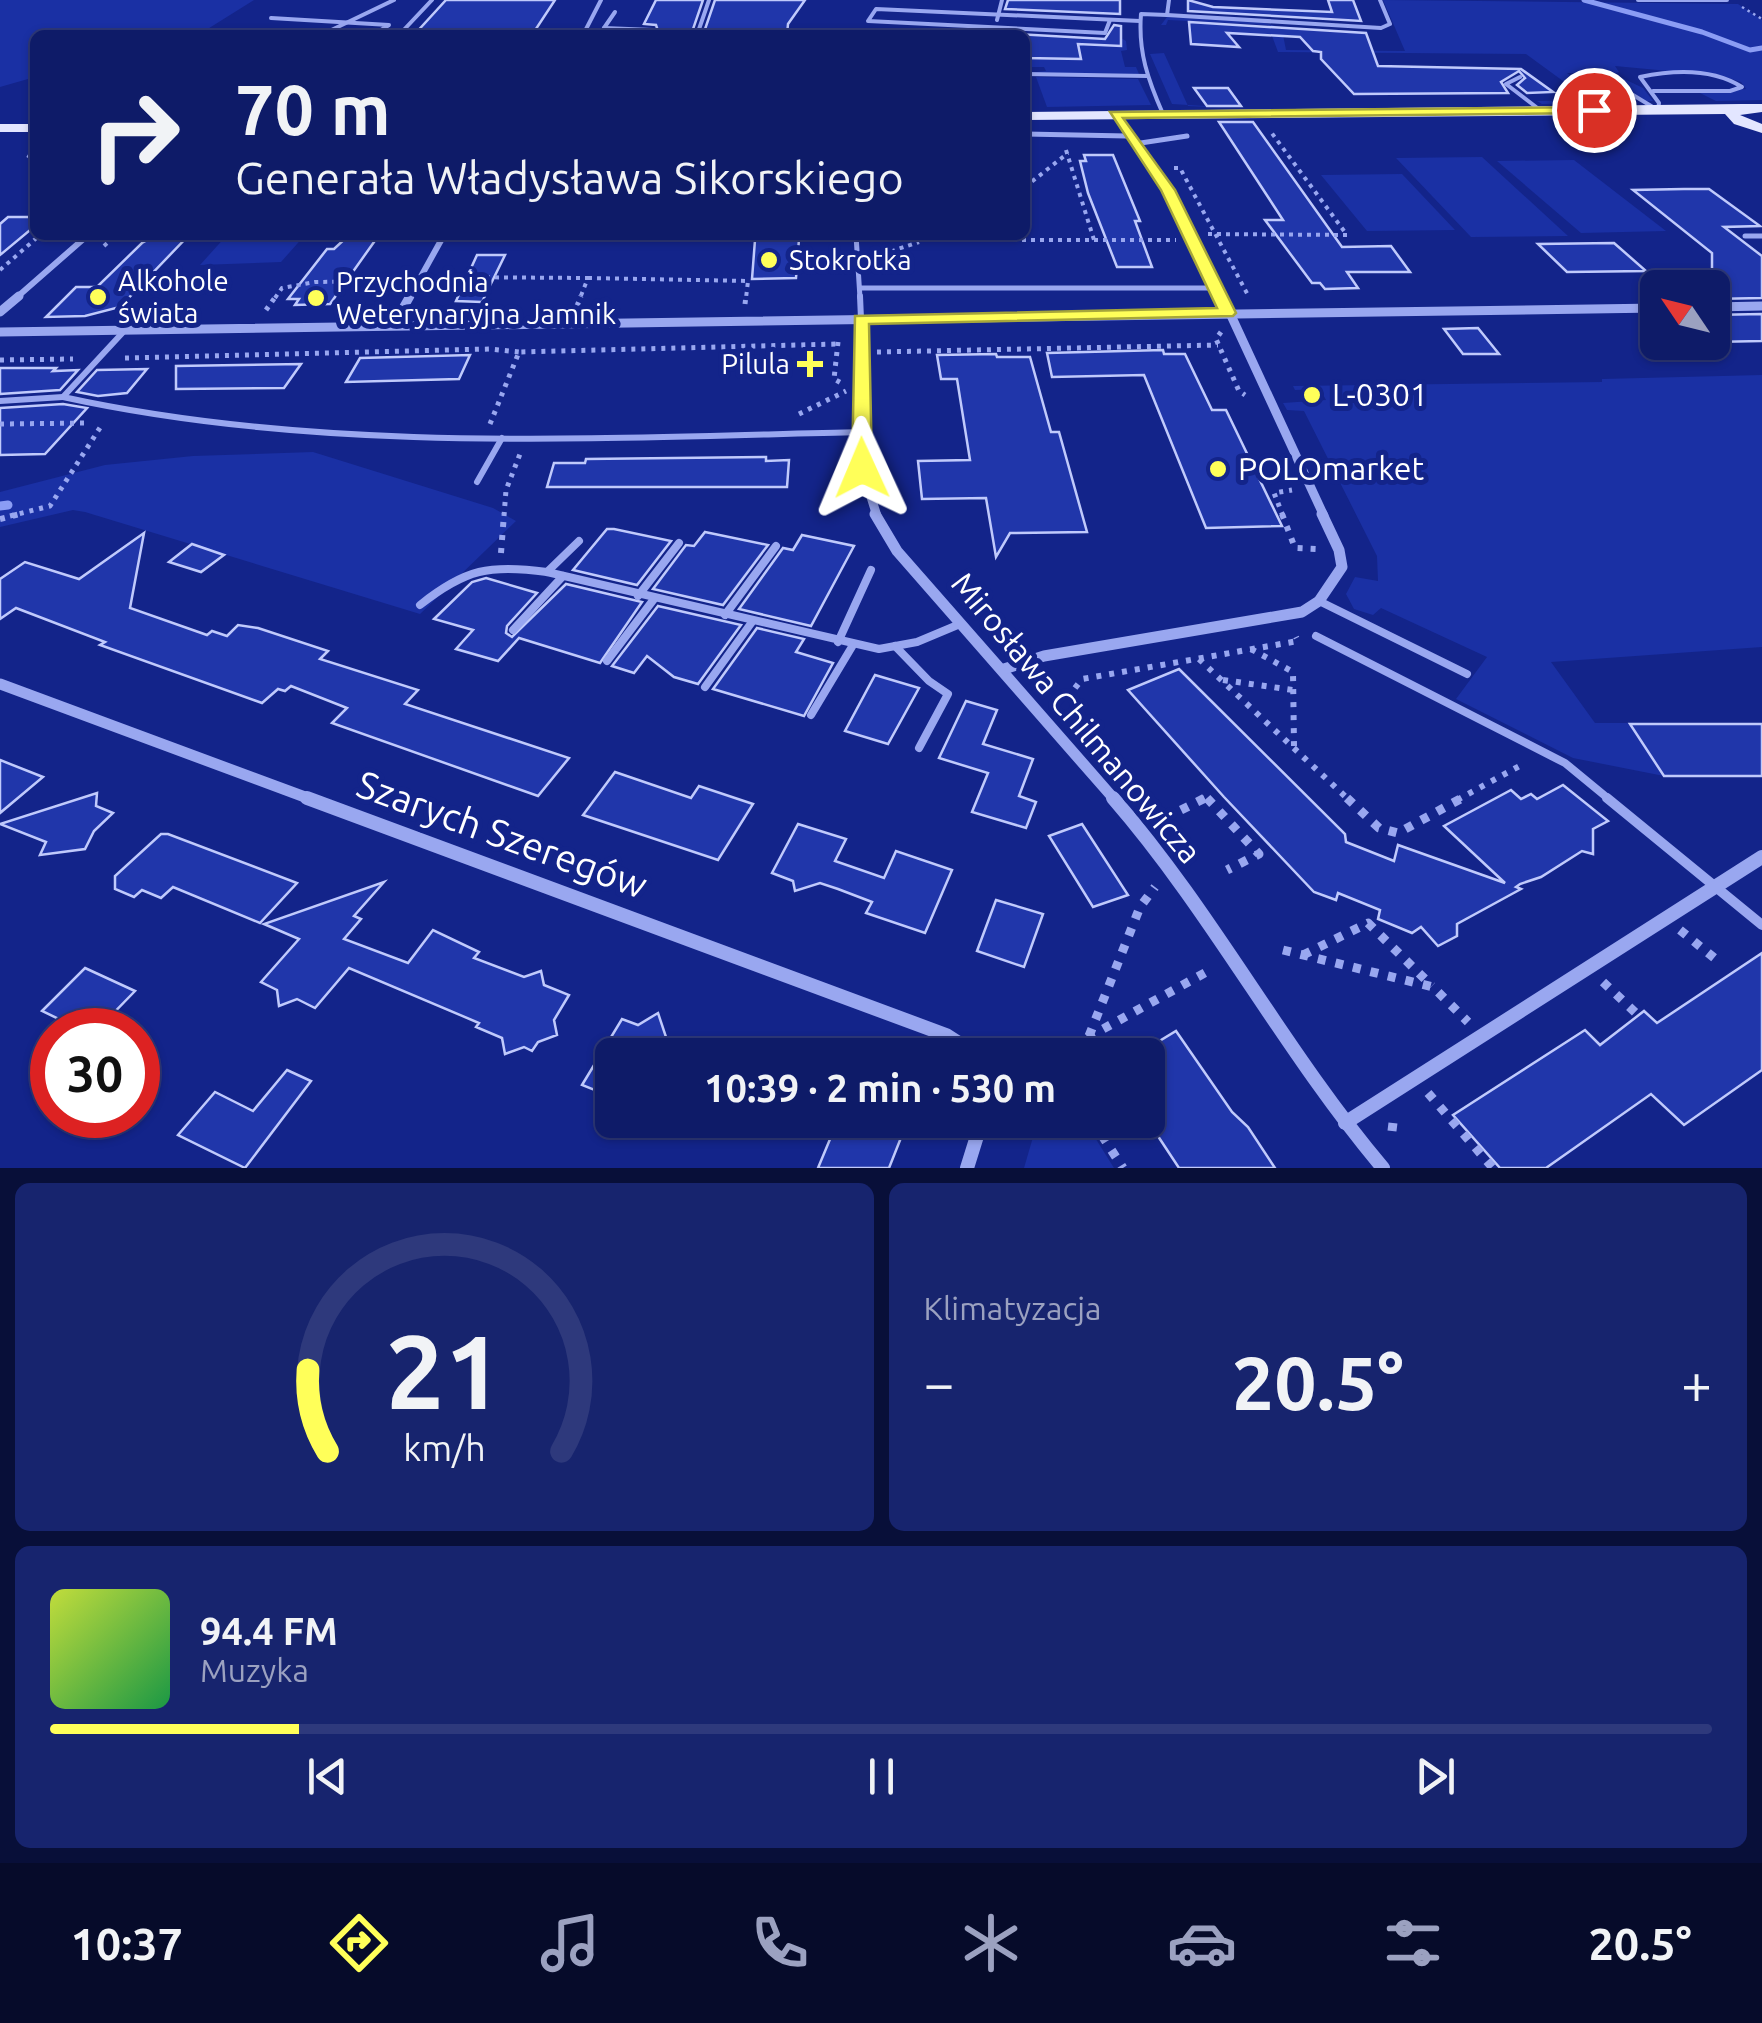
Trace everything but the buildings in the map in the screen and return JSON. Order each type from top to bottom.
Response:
[{"type":"main road","points":[[1030,116],[1658,110],[1740,116],[1762,108]]},
{"type":"main road","points":[[1740,116],[1762,129]]},
{"type":"main road","points":[[0,128],[30,128]]},
{"type":"street","points":[[1004,669],[1044,656],[1302,612],[1319,601],[1342,567],[1339,550],[1218,288],[1168,190],[1114,114]]},
{"type":"street","points":[[0,312],[82,240]]},
{"type":"street","points":[[394,324],[442,240]]},
{"type":"street","points":[[1730,307],[1762,306]]},
{"type":"street","points":[[0,332],[1640,308]]},
{"type":"street","name":"Mirosława Chilmanowicza","points":[[861,319],[862,468],[872,507],[897,551],[1154,845],[1345,1123],[1383,1168]]},
{"type":"street","name":"Szarych Szeregów","points":[[0,684],[952,1038]]},
{"type":"street","points":[[1345,1123],[1762,857]]},
{"type":"street","points":[[966,1168],[976,1138]]},
{"type":"lane","points":[[331,30],[394,0]]},
{"type":"lane","points":[[404,30],[432,0]]},
{"type":"lane","points":[[586,30],[601,0]]},
{"type":"lane","points":[[699,30],[709,0]]},
{"type":"lane","points":[[994,28],[1002,0]]},
{"type":"lane","points":[[1166,15],[1169,0]]},
{"type":"lane","points":[[1163,114],[1138,50],[1140,11],[1381,28],[1390,24],[1380,0]]},
{"type":"lane","points":[[1638,0],[1730,1]]},
{"type":"lane","points":[[1110,20],[1104,33],[868,21],[876,9],[1140,21]]},
{"type":"lane","points":[[614,12],[604,28],[618,30]]},
{"type":"lane","points":[[271,18],[389,25],[381,30]]},
{"type":"lane","points":[[1030,74],[1147,76]]},
{"type":"lane","points":[[1579,79],[1604,78],[1658,110],[1660,103],[1640,82],[1640,77],[1709,75],[1742,87],[1730,92],[1652,91]]},
{"type":"lane","points":[[1520,78],[1506,84],[1540,111]]},
{"type":"lane","points":[[1030,134],[1127,136]]},
{"type":"lane","points":[[1134,144],[1187,136]]},
{"type":"lane","points":[[1745,236],[1762,236]]},
{"type":"lane","points":[[857,240],[861,319]]},
{"type":"lane","points":[[860,288],[1218,288]]},
{"type":"lane","points":[[64,397],[126,329]]},
{"type":"lane","points":[[0,401],[64,397],[143,416],[313,430],[502,438],[862,432]]},
{"type":"lane","points":[[476,482],[502,438]]},
{"type":"lane","points":[[547,572],[580,540]]},
{"type":"lane","points":[[638,596],[678,543]]},
{"type":"lane","points":[[725,615],[776,546]]},
{"type":"lane","points":[[420,604],[454,577],[499,565],[547,572],[654,600],[879,649],[917,642],[963,623]]},
{"type":"lane","points":[[838,642],[871,570]]},
{"type":"lane","points":[[514,630],[562,576]]},
{"type":"lane","points":[[606,661],[654,600]]},
{"type":"lane","points":[[1319,601],[1468,674]]},
{"type":"lane","points":[[706,687],[752,622]]},
{"type":"lane","points":[[1316,636],[1566,764],[1762,926]]},
{"type":"lane","points":[[811,715],[852,645]]},
{"type":"lane","points":[[895,646],[929,682],[948,694],[918,748]]},
{"type":"path","points":[[1730,1],[1762,17]]},
{"type":"path","points":[[1190,236],[1347,235],[1264,123]]},
{"type":"path","points":[[1061,134],[1094,240]]},
{"type":"path","points":[[1030,183],[1067,153],[1105,136]]},
{"type":"path","points":[[858,261],[925,240],[1179,240],[1172,224]]},
{"type":"path","points":[[0,270],[34,240]]},
{"type":"path","points":[[434,278],[748,281],[744,314]]},
{"type":"path","points":[[573,317],[588,278]]},
{"type":"path","points":[[263,316],[282,288],[315,282],[407,280],[396,297]]},
{"type":"path","points":[[1218,328],[1222,333],[1216,339],[1239,391],[1252,399]]},
{"type":"path","points":[[0,360],[838,344]]},
{"type":"path","points":[[876,352],[1218,344]]},
{"type":"path","points":[[499,565],[506,490],[522,448],[488,430],[519,352]]},
{"type":"path","points":[[793,418],[846,390]]},
{"type":"path","points":[[0,424],[103,423],[143,416]]},
{"type":"path","points":[[0,519],[50,506],[103,423]]},
{"type":"path","points":[[1286,477],[1293,492],[1274,493],[1296,548],[1318,550],[1322,561]]},
{"type":"path","points":[[1075,688],[1082,679],[1298,641],[1284,616]]},
{"type":"path","points":[[1251,649],[1293,672],[1294,748]]},
{"type":"path","points":[[1199,659],[1378,828],[1398,833],[1531,760]]},
{"type":"path","points":[[1222,680],[1293,690]]},
{"type":"path","points":[[1181,810],[1206,797],[1259,854],[1227,870]]},
{"type":"path","points":[[1088,1038],[1140,907],[1155,887]]},
{"type":"path","points":[[1304,955],[1368,923],[1483,1036]]},
{"type":"path","points":[[1680,930],[1718,961]]},
{"type":"path","points":[[1283,950],[1433,987]]},
{"type":"path","points":[[1088,1038],[1210,970]]},
{"type":"path","points":[[1602,980],[1638,1015]]},
{"type":"path","points":[[1392,1131],[1394,1113],[1426,1092],[1493,1168]]},
{"type":"path","points":[[1104,1138],[1123,1168]]},
{"type":"shaded area","points":[[0,0],[254,0],[206,30],[30,30],[30,78],[0,87]]},
{"type":"shaded area","points":[[1383,0],[1738,4],[1762,20],[1762,100],[1716,101],[1700,93],[1746,89],[1741,82],[1722,76],[1615,66],[1619,72],[1614,74],[1643,88],[1653,101],[1645,101],[1602,73],[1567,73],[1600,97],[1626,97],[1634,102],[1542,104],[1537,101],[1589,100],[1526,54],[1278,52],[1268,25],[1168,20],[1161,25],[1167,17],[1260,22],[1280,27],[1276,28],[1282,30],[1286,50],[1405,51]]},
{"type":"shaded area","points":[[1121,38],[1126,41],[1127,50],[1121,51],[1125,67],[1136,67],[1139,74],[1030,73],[1046,71],[1044,67],[1030,67],[1030,42],[1040,39],[1120,46]]},
{"type":"shaded area","points":[[1164,53],[1188,105],[1172,104],[1150,54]]},
{"type":"shaded area","points":[[1036,77],[1138,79],[1151,105],[1047,107]]},
{"type":"shaded area","points":[[1482,157],[1568,236],[1471,237],[1396,158]]},
{"type":"shaded area","points":[[1574,160],[1666,231],[1581,233],[1497,161]]},
{"type":"shaded area","points":[[1402,174],[1455,230],[1367,231],[1321,175]]},
{"type":"shaded area","points":[[222,240],[301,240],[281,262],[200,265]]},
{"type":"shaded area","points":[[1762,375],[1762,647],[1551,662],[1595,723],[1630,723],[1664,776],[1573,758],[1456,699],[1487,657],[1381,608],[1373,615],[1354,609],[1346,594],[1355,577],[1378,581],[1377,556],[1304,411],[1287,410],[1283,403],[1326,400],[1320,389],[1295,390],[1293,386],[1602,382]]},
{"type":"shaded area","points":[[313,452],[493,508],[516,521],[420,614],[85,512],[73,510],[0,527],[0,492],[105,465],[193,456]]},
{"type":"shaded area","points":[[1033,1138],[1095,1138],[1114,1168],[1024,1168]]},
{"type":"waterway","points":[[1584,0],[1702,32],[1750,50],[1762,48]]},
{"type":"waterway","points":[[0,506],[8,505]]},
{"type":"place","name":"Stokrotka","points":[[769,260]]},
{"type":"place","name":"Alkohole świata","points":[[98,297]]},
{"type":"place","name":"Przychodnia Weterynaryjna Jamnik","points":[[316,298]]},
{"type":"place","name":"Pilula","points":[[810,364]]},
{"type":"place","name":"L-0301","points":[[1312,395]]},
{"type":"place","name":"POLOmarket","points":[[1218,469]]},
{"type":"route","points":[[862,468],[861,319],[1227,313],[1223,296],[1168,190],[1114,114],[1594,110]]}]
